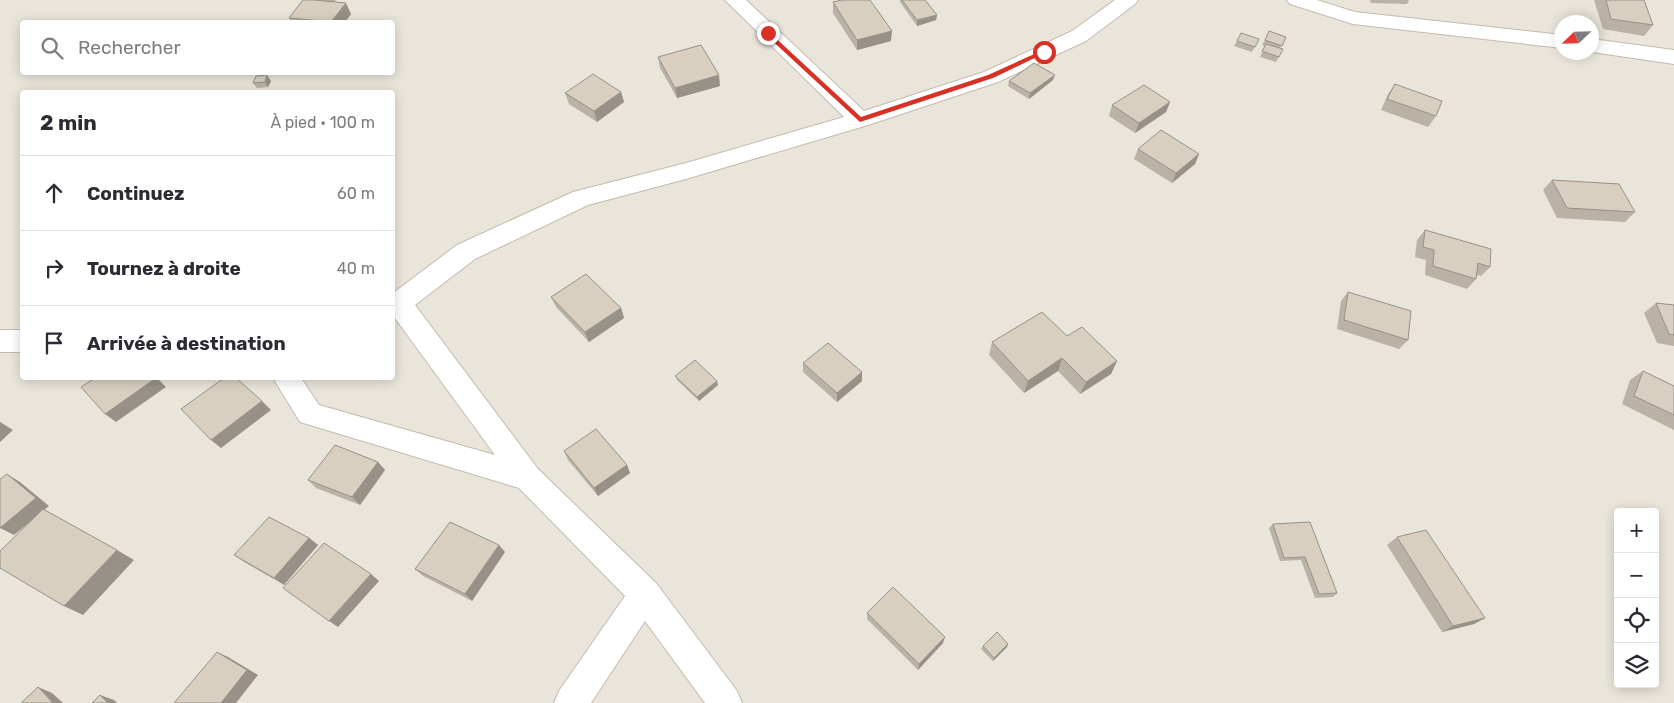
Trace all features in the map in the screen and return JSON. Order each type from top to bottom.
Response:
[{"type":"street","points":[[735,0],[860,120]]},
{"type":"street","points":[[725,703],[645,594],[528,478],[396,306],[466,252],[581,198],[686,171],[860,120],[991,77],[1079,36],[1128,0]]},
{"type":"street","points":[[1297,0],[1353,18],[1554,41]]},
{"type":"street","points":[[1599,47],[1674,57]]},
{"type":"street","points":[[0,341],[20,342]]},
{"type":"street","points":[[287,380],[310,414],[528,478]]},
{"type":"street","points":[[571,703],[645,594]]},
{"type":"shaded area","points":[[0,0],[1674,0],[1674,703],[0,703]]},
{"type":"building","points":[[303,0],[346,3],[333,20],[289,18]]},
{"type":"building","points":[[842,0],[870,0],[892,31],[857,40],[833,2]]},
{"type":"building","points":[[902,0],[925,0],[937,15],[917,20]]},
{"type":"building","points":[[1606,0],[1644,0],[1653,25],[1611,19]]},
{"type":"building","points":[[1269,31],[1286,37],[1282,46],[1265,40]]},
{"type":"building","points":[[1241,33],[1259,39],[1255,47],[1237,41]]},
{"type":"building","points":[[1266,44],[1283,49],[1279,57],[1262,51]]},
{"type":"building","points":[[701,45],[719,75],[675,88],[658,57]]},
{"type":"building","points":[[1034,63],[1055,75],[1030,93],[1009,81]]},
{"type":"building","points":[[593,74],[621,92],[594,111],[565,93]]},
{"type":"building","points":[[267,75],[265,82],[253,83],[256,76]]},
{"type":"building","points":[[1395,84],[1442,101],[1436,116],[1387,99]]},
{"type":"building","points":[[1144,85],[1170,102],[1139,123],[1112,105]]},
{"type":"building","points":[[1161,130],[1199,154],[1176,173],[1138,149]]},
{"type":"building","points":[[1552,180],[1619,184],[1635,212],[1567,208]]},
{"type":"building","points":[[1425,230],[1491,249],[1490,267],[1478,263],[1476,279],[1433,266],[1434,250],[1423,247]]},
{"type":"building","points":[[586,274],[621,308],[585,332],[551,297]]},
{"type":"building","points":[[1348,292],[1411,311],[1408,340],[1344,320]]},
{"type":"building","points":[[1656,303],[1674,305],[1674,335],[1669,334]]},
{"type":"building","points":[[1042,312],[1067,336],[1082,327],[1117,361],[1086,382],[1062,358],[1028,381],[992,342]]},
{"type":"building","points":[[828,343],[862,372],[837,393],[803,363]]},
{"type":"building","points":[[695,360],[717,381],[697,397],[675,376]]},
{"type":"building","points":[[1643,371],[1674,386],[1674,415],[1634,396]]},
{"type":"building","points":[[92,380],[153,380],[105,414],[81,387]]},
{"type":"building","points":[[221,380],[238,380],[262,401],[211,440],[181,409]]},
{"type":"building","points":[[596,429],[627,465],[594,488],[564,451]]},
{"type":"building","points":[[335,445],[378,462],[352,497],[308,480]]},
{"type":"building","points":[[7,474],[36,498],[0,528],[0,479]]},
{"type":"building","points":[[43,509],[117,550],[64,606],[0,568],[0,551]]},
{"type":"building","points":[[269,517],[309,538],[274,578],[234,555]]},
{"type":"building","points":[[450,522],[499,545],[465,594],[415,569]]},
{"type":"building","points":[[1310,522],[1337,593],[1319,594],[1305,557],[1284,558],[1273,524]]},
{"type":"building","points":[[1426,530],[1485,618],[1453,626],[1397,537]]},
{"type":"building","points":[[324,543],[371,574],[329,621],[283,588]]},
{"type":"building","points":[[893,587],[945,637],[919,664],[867,613]]},
{"type":"building","points":[[997,632],[1008,644],[994,658],[983,646]]},
{"type":"building","points":[[217,652],[247,670],[221,703],[174,703]]},
{"type":"building","points":[[38,687],[53,703],[21,703]]},
{"type":"building","points":[[100,695],[108,703],[92,703]]},
{"type":"route","points":[[768,33],[860,120],[991,77],[1044,52]]}]
